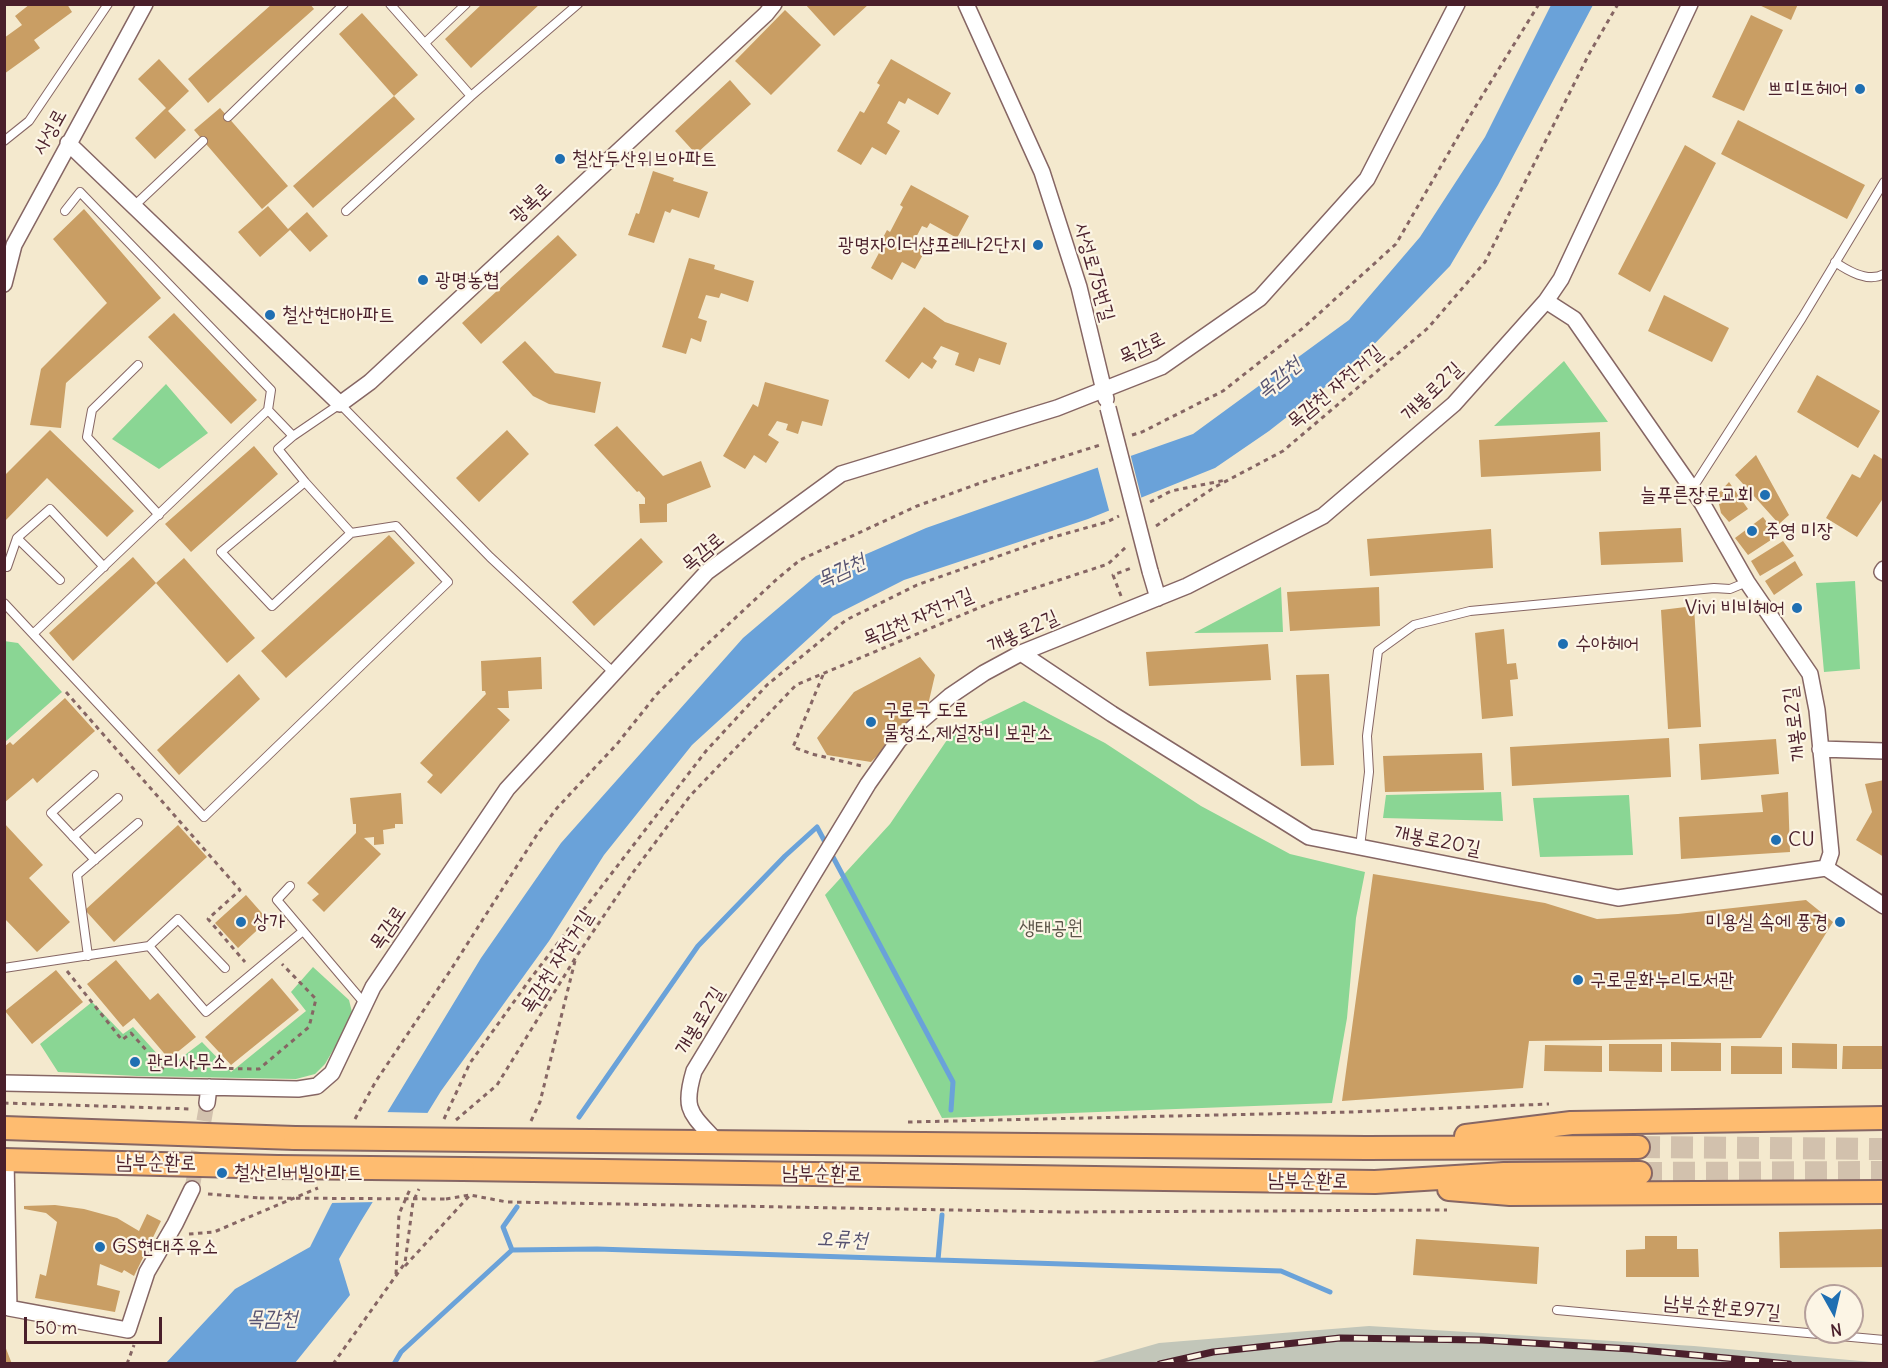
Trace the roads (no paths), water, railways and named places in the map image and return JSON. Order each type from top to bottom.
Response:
[{"type":"main road","points":[[1366,1148],[1571,1123],[1884,1118]]},
{"type":"main road","name":"남부순환로","points":[[4,1128],[295,1138],[1366,1148],[1638,1147]]},
{"type":"main road","name":"남부순환로","points":[[5,1160],[278,1167],[1375,1182],[1504,1174],[1640,1173]]},
{"type":"main road","points":[[1375,1182],[1510,1194],[1884,1192]]},
{"type":"street","name":"사성로","points":[[4,284],[14,245],[145,4]]},
{"type":"street","name":"광복로","points":[[340,404],[370,382],[766,14],[774,4]]},
{"type":"street","name":"사성로75번길","points":[[966,4],[1042,172],[1079,287],[1146,568],[1158,598]]},
{"type":"street","name":"목감로","points":[[4,1083],[298,1089],[317,1086],[332,1073],[373,987],[507,789],[706,572],[841,474],[1057,408],[1161,367],[1260,298],[1367,179],[1458,4]]},
{"type":"street","name":"개봉로2길","points":[[717,1142],[689,1108],[689,1089],[694,1071],[868,784],[900,740],[950,696],[984,673],[1022,652],[1187,586],[1323,516],[1454,404],[1546,301],[1562,279],[1690,4]]},
{"type":"street","points":[[68,143],[340,404]]},
{"type":"street","name":"개봉로2길","points":[[1546,301],[1574,319],[1702,503],[1747,582],[1810,674],[1817,710],[1831,853],[1826,868]]},
{"type":"street","name":"개봉로20길","points":[[1022,652],[1112,714],[1308,837],[1618,898],[1826,868]]},
{"type":"street","points":[[1820,749],[1884,751]]},
{"type":"street","points":[[1826,868],[1884,906]]},
{"type":"street","points":[[203,1107],[209,1087]]},
{"type":"street","points":[[5,1160],[7,1308],[128,1330],[147,1272],[197,1192]]},
{"type":"lane","points":[[4,141],[29,121],[108,4]]},
{"type":"lane","points":[[228,117],[344,4]]},
{"type":"lane","points":[[390,4],[471,96]]},
{"type":"lane","points":[[425,43],[466,4]]},
{"type":"lane","points":[[346,211],[471,96],[578,4]]},
{"type":"lane","points":[[134,207],[203,141]]},
{"type":"lane","points":[[1691,490],[1803,318],[1884,182]]},
{"type":"lane","points":[[33,634],[268,410],[271,390],[80,192],[65,211]]},
{"type":"lane","points":[[1836,262],[1854,274],[1879,276],[1884,274]]},
{"type":"lane","points":[[138,365],[92,411],[87,437],[159,515]]},
{"type":"lane","points":[[351,533],[278,449],[340,404],[490,556],[614,673]]},
{"type":"lane","points":[[268,410],[294,436]]},
{"type":"lane","points":[[4,603],[204,817],[448,582],[396,526],[351,533],[272,606],[221,552],[305,482]]},
{"type":"lane","points":[[7,567],[17,538],[50,509],[104,567]]},
{"type":"lane","points":[[17,538],[60,580]]},
{"type":"lane","points":[[1360,847],[1369,772],[1367,736],[1378,651],[1414,624],[1470,611],[1714,588],[1730,589],[1747,582]]},
{"type":"lane","points":[[94,775],[51,813],[95,860]]},
{"type":"lane","points":[[73,837],[118,798]]},
{"type":"lane","points":[[88,956],[77,875],[138,823]]},
{"type":"lane","points":[[290,886],[277,900],[365,1004]]},
{"type":"lane","points":[[4,968],[149,946],[178,920],[225,968]]},
{"type":"lane","points":[[149,946],[206,1012],[303,932]]},
{"type":"lane","name":"남부순환로97길","points":[[1557,1310],[1884,1340]]},
{"type":"water","name":"목감천","points":[[1551,5],[1593,5],[1498,185],[1450,266],[1356,363],[1269,431],[1215,468],[1088,519],[904,580],[833,616],[692,745],[604,855],[549,941],[441,1091],[361,1221],[339,1259],[350,1295],[295,1363],[165,1364],[235,1289],[310,1247],[331,1205],[481,958],[561,843],[743,638],[816,576],[926,528],[1193,434],[1349,320],[1420,237],[1485,137]]},
{"type":"waterway","points":[[579,1117],[698,946],[785,856],[817,827],[953,1082],[951,1110]]},
{"type":"waterway","points":[[512,1250],[503,1227],[517,1207]]},
{"type":"waterway","points":[[938,1260],[942,1215]]},
{"type":"waterway","name":"오류천","points":[[394,1364],[401,1352],[512,1250],[597,1249],[1281,1271],[1330,1292]]},
{"type":"tunnel","points":[[192,1189],[207,1103]]},
{"type":"tunnel","points":[[1638,1147],[1884,1149]]},
{"type":"tunnel","points":[[1640,1173],[1884,1172]]},
{"type":"railway","points":[[1160,1364],[1213,1352],[1340,1338],[1482,1340],[1631,1349],[1789,1364]]},
{"type":"place","name":"쁘띠뜨헤어","points":[[1860,89]]},
{"type":"place","name":"철산두산위브아파트","points":[[560,159]]},
{"type":"place","name":"광명자이더샵포레나2단지","points":[[1038,245]]},
{"type":"place","name":"광명농협","points":[[423,280]]},
{"type":"place","name":"철산현대아파트","points":[[270,315]]},
{"type":"place","name":"늘푸른장로교회","points":[[1765,495]]},
{"type":"place","name":"주영 미장","points":[[1752,531]]},
{"type":"place","name":"Vivi 비비헤어","points":[[1797,608]]},
{"type":"place","name":"수아헤어","points":[[1563,644]]},
{"type":"place","name":"구로구 도로 물청소,제설장비 보관소","points":[[871,722]]},
{"type":"place","name":"CU","points":[[1776,840]]},
{"type":"place","name":"상가","points":[[241,922]]},
{"type":"place","name":"미용실 속에 풍경","points":[[1840,922]]},
{"type":"place","name":"구로문화누리도서관","points":[[1578,980]]},
{"type":"place","name":"관리사무소","points":[[135,1062]]},
{"type":"place","name":"철산리버빌아파트","points":[[222,1173]]},
{"type":"place","name":"GS현대주유소","points":[[100,1247]]},
{"type":"park label","name":"생태공원","points":[[1051,928]]}]
